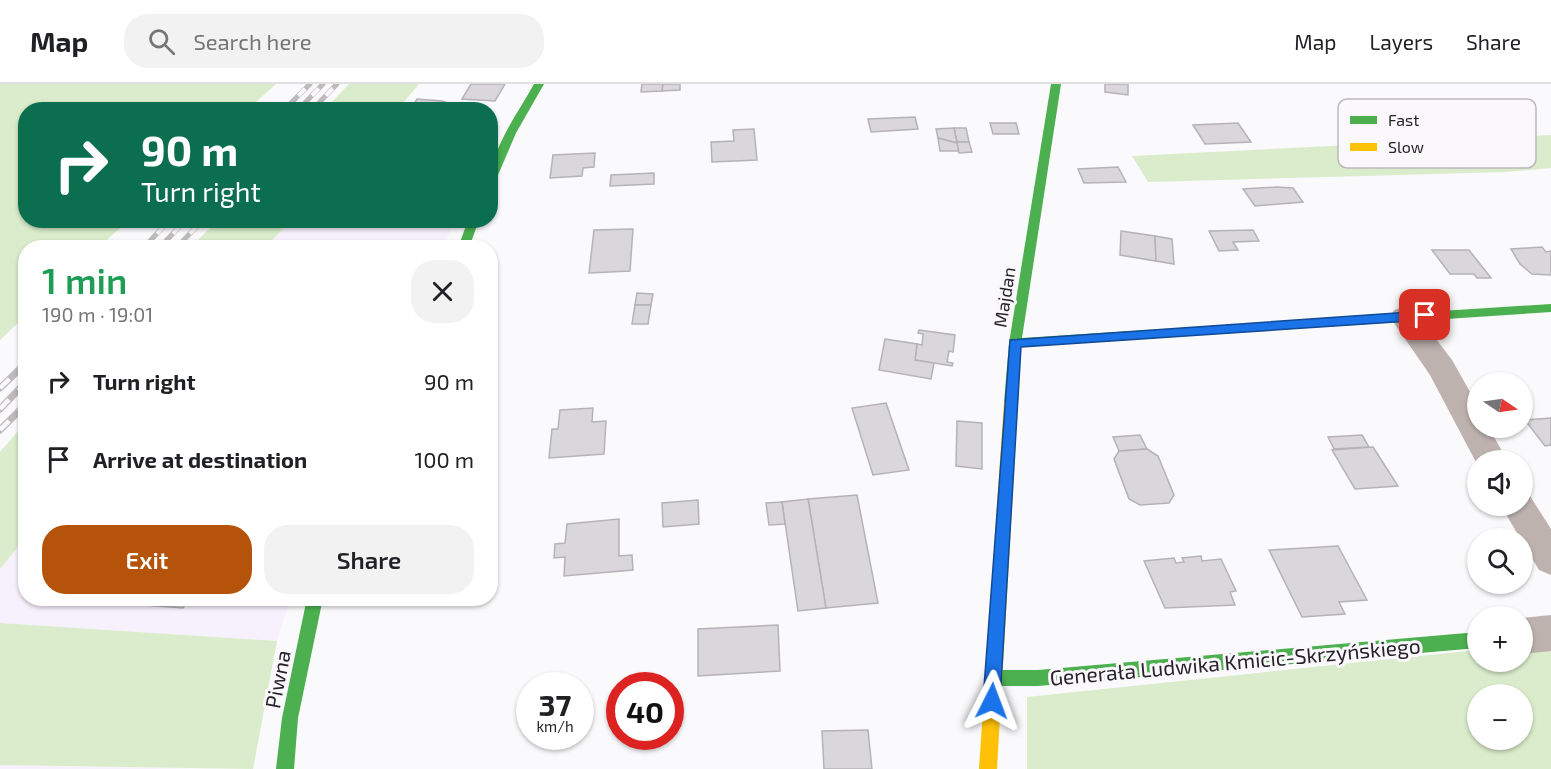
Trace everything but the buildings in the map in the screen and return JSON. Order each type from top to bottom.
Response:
[{"type":"street","points":[[498,163],[511,133],[539,84]]},
{"type":"street","name":"Majdan","points":[[988,769],[1015,343],[1056,84]]},
{"type":"street","points":[[1015,343],[1551,308]]},
{"type":"street","points":[[1404,317],[1441,368],[1486,450]]},
{"type":"street","points":[[1524,516],[1551,560]]},
{"type":"street","name":"Piwna","points":[[285,769],[290,718],[313,606]]},
{"type":"street","points":[[1533,635],[1551,633]]},
{"type":"street","name":"Generała Ludwika Kmicic-Skrzyńskiego","points":[[993,678],[1038,678],[1467,641]]},
{"type":"shaded area","points":[[284,228],[452,228],[446,240],[273,240]]},
{"type":"shaded area","points":[[18,547],[18,606],[288,606],[277,641],[0,623],[0,569]]},
{"type":"shaded area","points":[[0,765],[192,769],[0,769]]},
{"type":"green space","points":[[0,84],[276,84],[256,102],[18,102],[18,228],[120,228],[107,240],[18,240],[18,323],[0,340]]},
{"type":"green space","points":[[349,84],[419,84],[404,102],[332,102]]},
{"type":"green space","points":[[1551,135],[1551,168],[1506,172],[1148,182],[1132,156],[1338,146],[1338,168],[1536,168],[1536,136]]},
{"type":"green space","points":[[210,228],[284,228],[272,240],[198,240]]},
{"type":"green space","points":[[18,431],[18,547],[0,569],[0,452]]},
{"type":"green space","points":[[0,623],[277,641],[253,769],[0,765]]},
{"type":"green space","points":[[1551,642],[1551,769],[1027,769],[1027,697],[1467,651],[1467,672],[1533,672],[1533,644]]},
{"type":"railway","points":[[292,102],[310,84]]},
{"type":"railway","points":[[306,102],[323,84]]},
{"type":"railway","points":[[320,102],[337,84]]},
{"type":"railway","points":[[151,240],[162,228]]},
{"type":"railway","points":[[167,240],[178,228]]},
{"type":"railway","points":[[184,240],[195,228]]},
{"type":"railway","points":[[0,388],[18,371]]},
{"type":"railway","points":[[0,409],[18,390]]},
{"type":"railway","points":[[0,430],[18,412]]},
{"type":"traffic: fast","points":[[498,163],[511,133],[539,84]]},
{"type":"traffic: fast","points":[[1011,402],[1015,343],[1056,84]]},
{"type":"traffic: fast","points":[[466,240],[471,228]]},
{"type":"traffic: fast","points":[[1015,343],[1551,308]]},
{"type":"traffic: fast","points":[[285,769],[290,718],[313,606]]},
{"type":"traffic: fast","points":[[993,678],[1038,678],[1467,641]]},
{"type":"traffic: slow","points":[[988,769],[1011,402]]},
{"type":"route","points":[[992,701],[1015,343],[1425,315]]}]
